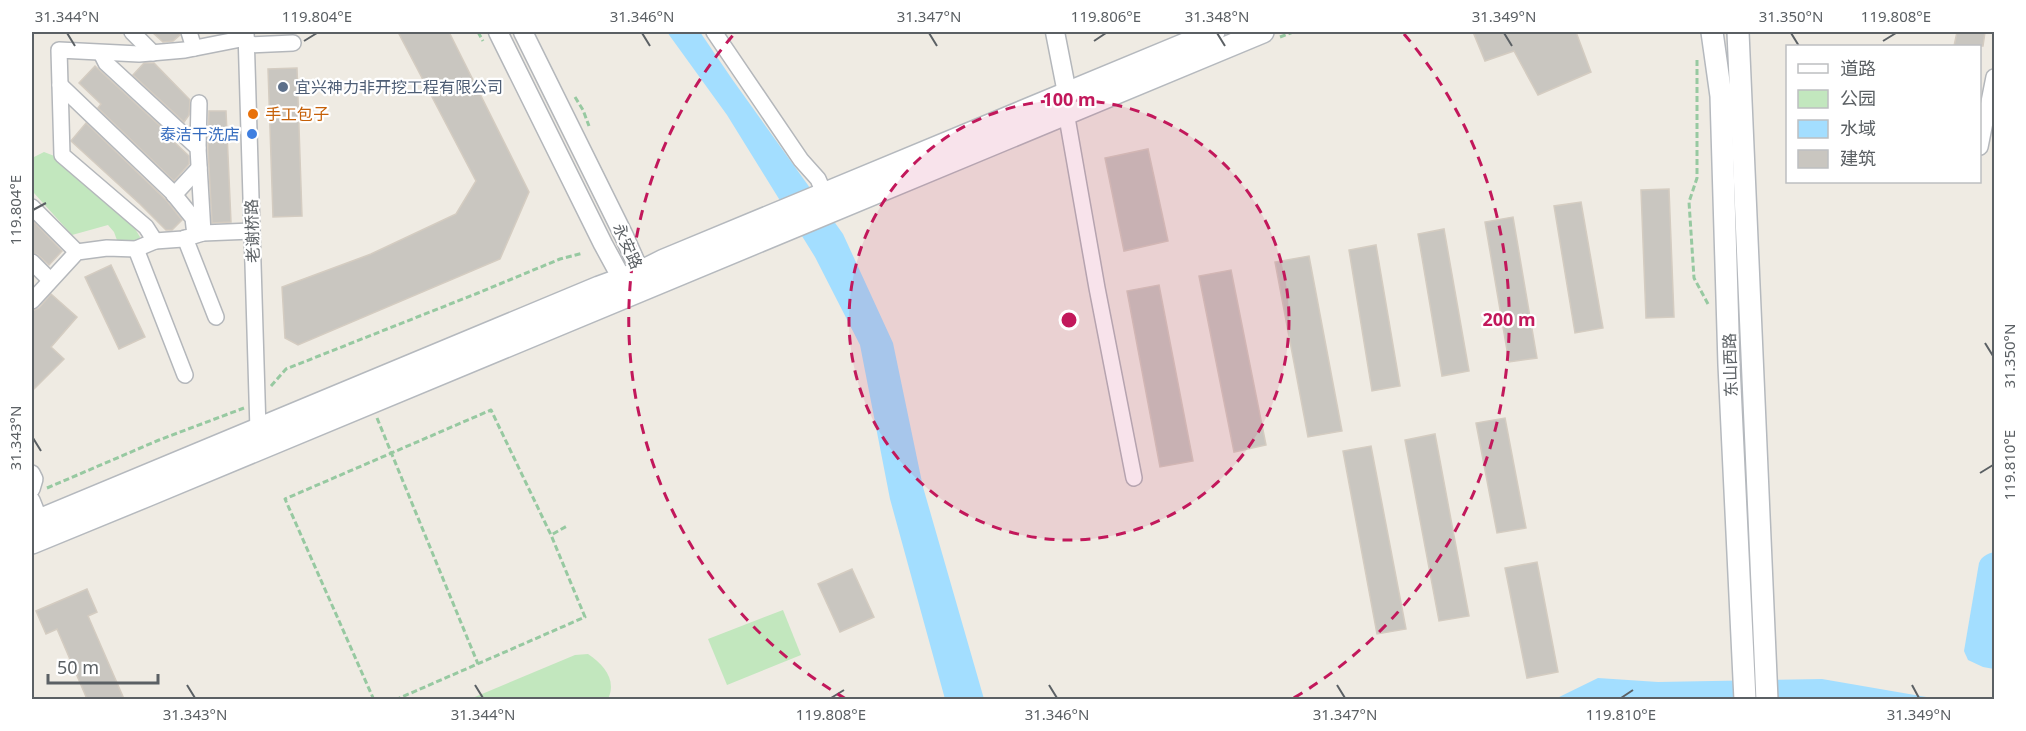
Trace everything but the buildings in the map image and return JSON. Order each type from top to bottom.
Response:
[{"type":"main road","points":[[1067,102],[1214,32]]},
{"type":"main road","points":[[32,543],[634,281],[664,260],[784,220],[1067,102],[1263,32]]},
{"type":"main road","name":"东山西路","points":[[1712,32],[1721,96],[1730,377],[1745,699]]},
{"type":"main road","name":"东山西路","points":[[1738,32],[1767,699]]},
{"type":"main road","points":[[36,522],[258,430],[634,281]]},
{"type":"street","points":[[132,32],[153,53]]},
{"type":"street","points":[[189,32],[194,48]]},
{"type":"street","name":"永安路","points":[[498,32],[603,244],[634,281]]},
{"type":"street","name":"永安路","points":[[523,32],[634,281]]},
{"type":"street","points":[[714,32],[801,160],[818,179],[828,201]]},
{"type":"street","points":[[1055,32],[1097,288],[1134,478]]},
{"type":"street","points":[[155,241],[146,227],[62,155],[59,50],[140,54],[194,48],[230,37],[293,43]]},
{"type":"street","name":"老谢桥路","points":[[246,38],[258,430]]},
{"type":"street","points":[[101,53],[106,63],[198,148]]},
{"type":"street","points":[[1981,141],[1988,98],[1995,77]]},
{"type":"street","points":[[60,85],[174,195],[193,218],[216,317]]},
{"type":"street","points":[[196,230],[199,103]]},
{"type":"street","points":[[174,195],[199,168]]},
{"type":"street","points":[[32,207],[77,252]]},
{"type":"street","points":[[32,301],[77,252],[106,248],[136,249],[155,241],[196,230],[252,231]]},
{"type":"street","points":[[136,249],[184,375]]},
{"type":"street","points":[[32,262],[50,280]]},
{"type":"street","points":[[32,473],[35,479],[36,522]]},
{"type":"path","points":[[1697,58],[1696,178],[1689,202],[1694,278],[1708,304]]},
{"type":"path","points":[[35,493],[159,440],[257,403],[286,369],[560,259],[583,253]]},
{"type":"path","points":[[374,699],[285,499],[491,410],[551,535],[585,617],[395,699]]},
{"type":"path","points":[[376,417],[478,664]]},
{"type":"path","points":[[551,535],[567,526]]},
{"type":"green space","points":[[44,152],[57,157],[134,227],[140,237],[139,240],[118,243],[114,232],[108,225],[72,235],[32,193],[32,158]]},
{"type":"green space","points":[[783,610],[801,655],[727,685],[708,639]]},
{"type":"green space","points":[[588,654],[604,668],[610,679],[608,699],[470,699],[575,655]]},
{"type":"water","points":[[667,32],[700,32],[843,234],[893,343],[923,487],[984,699],[945,699],[890,499],[860,345],[815,257],[727,115]]},
{"type":"water","points":[[1994,552],[1994,669],[1968,660],[1964,651],[1979,563],[1985,556]]},
{"type":"water","points":[[1598,678],[1658,682],[1822,679],[1938,699],[1553,700]]},
{"type":"place","name":"宜兴神力非开挖工程有限公司","points":[[283,87]]},
{"type":"place","name":"手工包子","points":[[253,114]]},
{"type":"place","name":"泰洁干洗店","points":[[252,134]]}]
